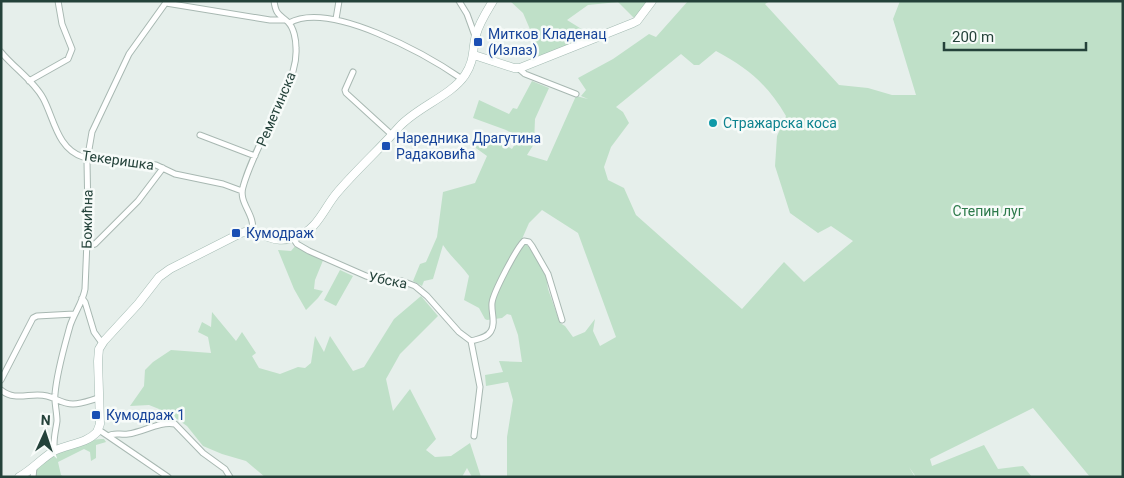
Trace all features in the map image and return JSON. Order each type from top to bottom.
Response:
[{"type":"street","points":[[29,81],[68,59],[71,54],[71,47],[62,24],[58,1]]},
{"type":"street","name":"Реметинска","points":[[242,191],[294,67],[296,47],[293,30],[287,21],[276,12],[274,1]]},
{"type":"street","points":[[336,19],[339,1]]},
{"type":"street","points":[[460,1],[467,14],[475,39]]},
{"type":"street","points":[[19,477],[55,451],[89,438],[99,430],[99,349],[102,343],[138,304],[159,277],[170,269],[237,235],[252,231],[273,240],[293,238],[306,232],[316,224],[336,195],[412,114],[450,90],[462,79],[474,55],[478,28],[494,1]]},
{"type":"street","points":[[518,68],[633,24],[652,1]]},
{"type":"street","points":[[166,2],[270,20],[287,21],[312,16],[359,24],[386,34],[427,56],[462,79]]},
{"type":"street","name":"Божићна","points":[[55,451],[57,411],[55,400],[60,361],[74,314],[84,290],[87,246],[87,158],[93,128],[129,54],[166,2]]},
{"type":"street","name":"Текеришка","points":[[1,52],[43,98],[64,143],[75,154],[87,158],[149,164],[179,175],[222,184],[242,191]]},
{"type":"street","points":[[474,55],[518,68],[525,74],[576,94]]},
{"type":"street","points":[[354,72],[345,90],[346,93],[392,135]]},
{"type":"street","points":[[200,135],[256,156]]},
{"type":"street","points":[[87,246],[95,244],[138,201],[162,168]]},
{"type":"street","points":[[242,191],[242,198],[252,222],[252,231]]},
{"type":"street","name":"Убска","points":[[293,238],[296,244],[309,251],[366,276],[415,286],[427,296],[459,332],[471,341]]},
{"type":"street","points":[[474,436],[480,387],[471,341],[484,337],[491,331],[494,293],[519,246],[525,241],[529,242],[548,274],[562,320]]},
{"type":"street","points":[[82,298],[86,302],[94,332],[102,343]]},
{"type":"street","points":[[1,380],[33,318],[37,316],[74,314]]},
{"type":"street","points":[[1,390],[13,396],[38,394],[49,396],[64,403],[76,404],[100,398]]},
{"type":"street","points":[[108,436],[130,433],[168,423],[175,424],[203,453],[225,469],[230,477]]},
{"type":"street","points":[[99,430],[168,477]]},
{"type":"street","points":[[33,477],[34,468]]},
{"type":"green space","points":[[510,1],[652,1],[637,21],[618,2],[588,5],[567,20],[596,38],[537,61],[535,41],[523,13]]},
{"type":"green space","name":"Степин луг","points":[[688,1],[770,1],[765,4],[839,85],[868,88],[892,95],[916,95],[893,19],[900,1],[1123,1],[1123,477],[1090,477],[1033,408],[930,459],[932,466],[984,445],[998,469],[1023,466],[1032,477],[916,477],[909,467],[915,477],[507,477],[507,437],[513,400],[508,382],[486,386],[485,375],[503,372],[499,361],[522,362],[518,335],[511,315],[507,314],[502,318],[487,320],[479,308],[464,300],[469,276],[443,245],[433,279],[424,281],[422,286],[413,281],[420,264],[426,262],[437,237],[443,192],[475,183],[487,156],[466,141],[490,139],[512,149],[519,137],[506,130],[473,118],[479,100],[509,114],[513,108],[517,109],[532,81],[549,88],[535,119],[534,144],[527,155],[547,161],[576,96],[588,99],[581,96],[586,90],[578,78],[613,59],[649,34],[656,37]],"holes":[[[716,51],[738,64],[756,78],[772,95],[786,116],[777,136],[775,166],[790,213],[818,233],[831,226],[853,241],[804,282],[784,262],[742,309],[636,215],[624,188],[608,180],[604,167],[611,147],[629,123],[623,112],[616,107],[681,54],[694,65],[699,65]],[[542,210],[578,233],[616,337],[600,346],[593,331],[595,319],[585,332],[573,337],[565,326],[560,323],[548,289],[546,275],[535,255],[522,239],[529,223]]]},
{"type":"green space","points":[[297,244],[324,258],[315,280],[314,289],[323,291],[306,310],[294,289],[278,250],[291,251]]},
{"type":"green space","points":[[340,270],[353,276],[336,306],[324,300]]},
{"type":"green space","points":[[421,296],[438,316],[400,354],[386,379],[393,411],[410,389],[436,439],[426,450],[435,457],[451,456],[470,443],[481,477],[472,477],[467,468],[462,477],[265,477],[246,461],[203,446],[187,426],[174,417],[147,424],[159,409],[149,405],[130,406],[144,386],[145,370],[171,350],[211,353],[208,337],[198,332],[202,322],[211,327],[212,312],[236,341],[242,332],[256,353],[252,356],[259,368],[280,374],[298,367],[305,368],[311,363],[315,336],[324,352],[330,336],[353,371],[364,367],[394,319]]},
{"type":"green space","points":[[104,439],[106,442],[96,445],[96,458],[91,461],[90,452],[84,449],[58,462],[61,475],[64,477],[34,477],[35,470],[57,454],[91,440]]},
{"type":"place","name":"Митков Кладенац (Излаз)","points":[[478,42]]},
{"type":"place","name":"Стражарска коса","points":[[713,123]]},
{"type":"place","name":"Наредника Драгутина Радаковића","points":[[386,146]]},
{"type":"place","name":"Кумодраж","points":[[236,233]]},
{"type":"place","name":"Кумодраж 1","points":[[96,415]]}]
